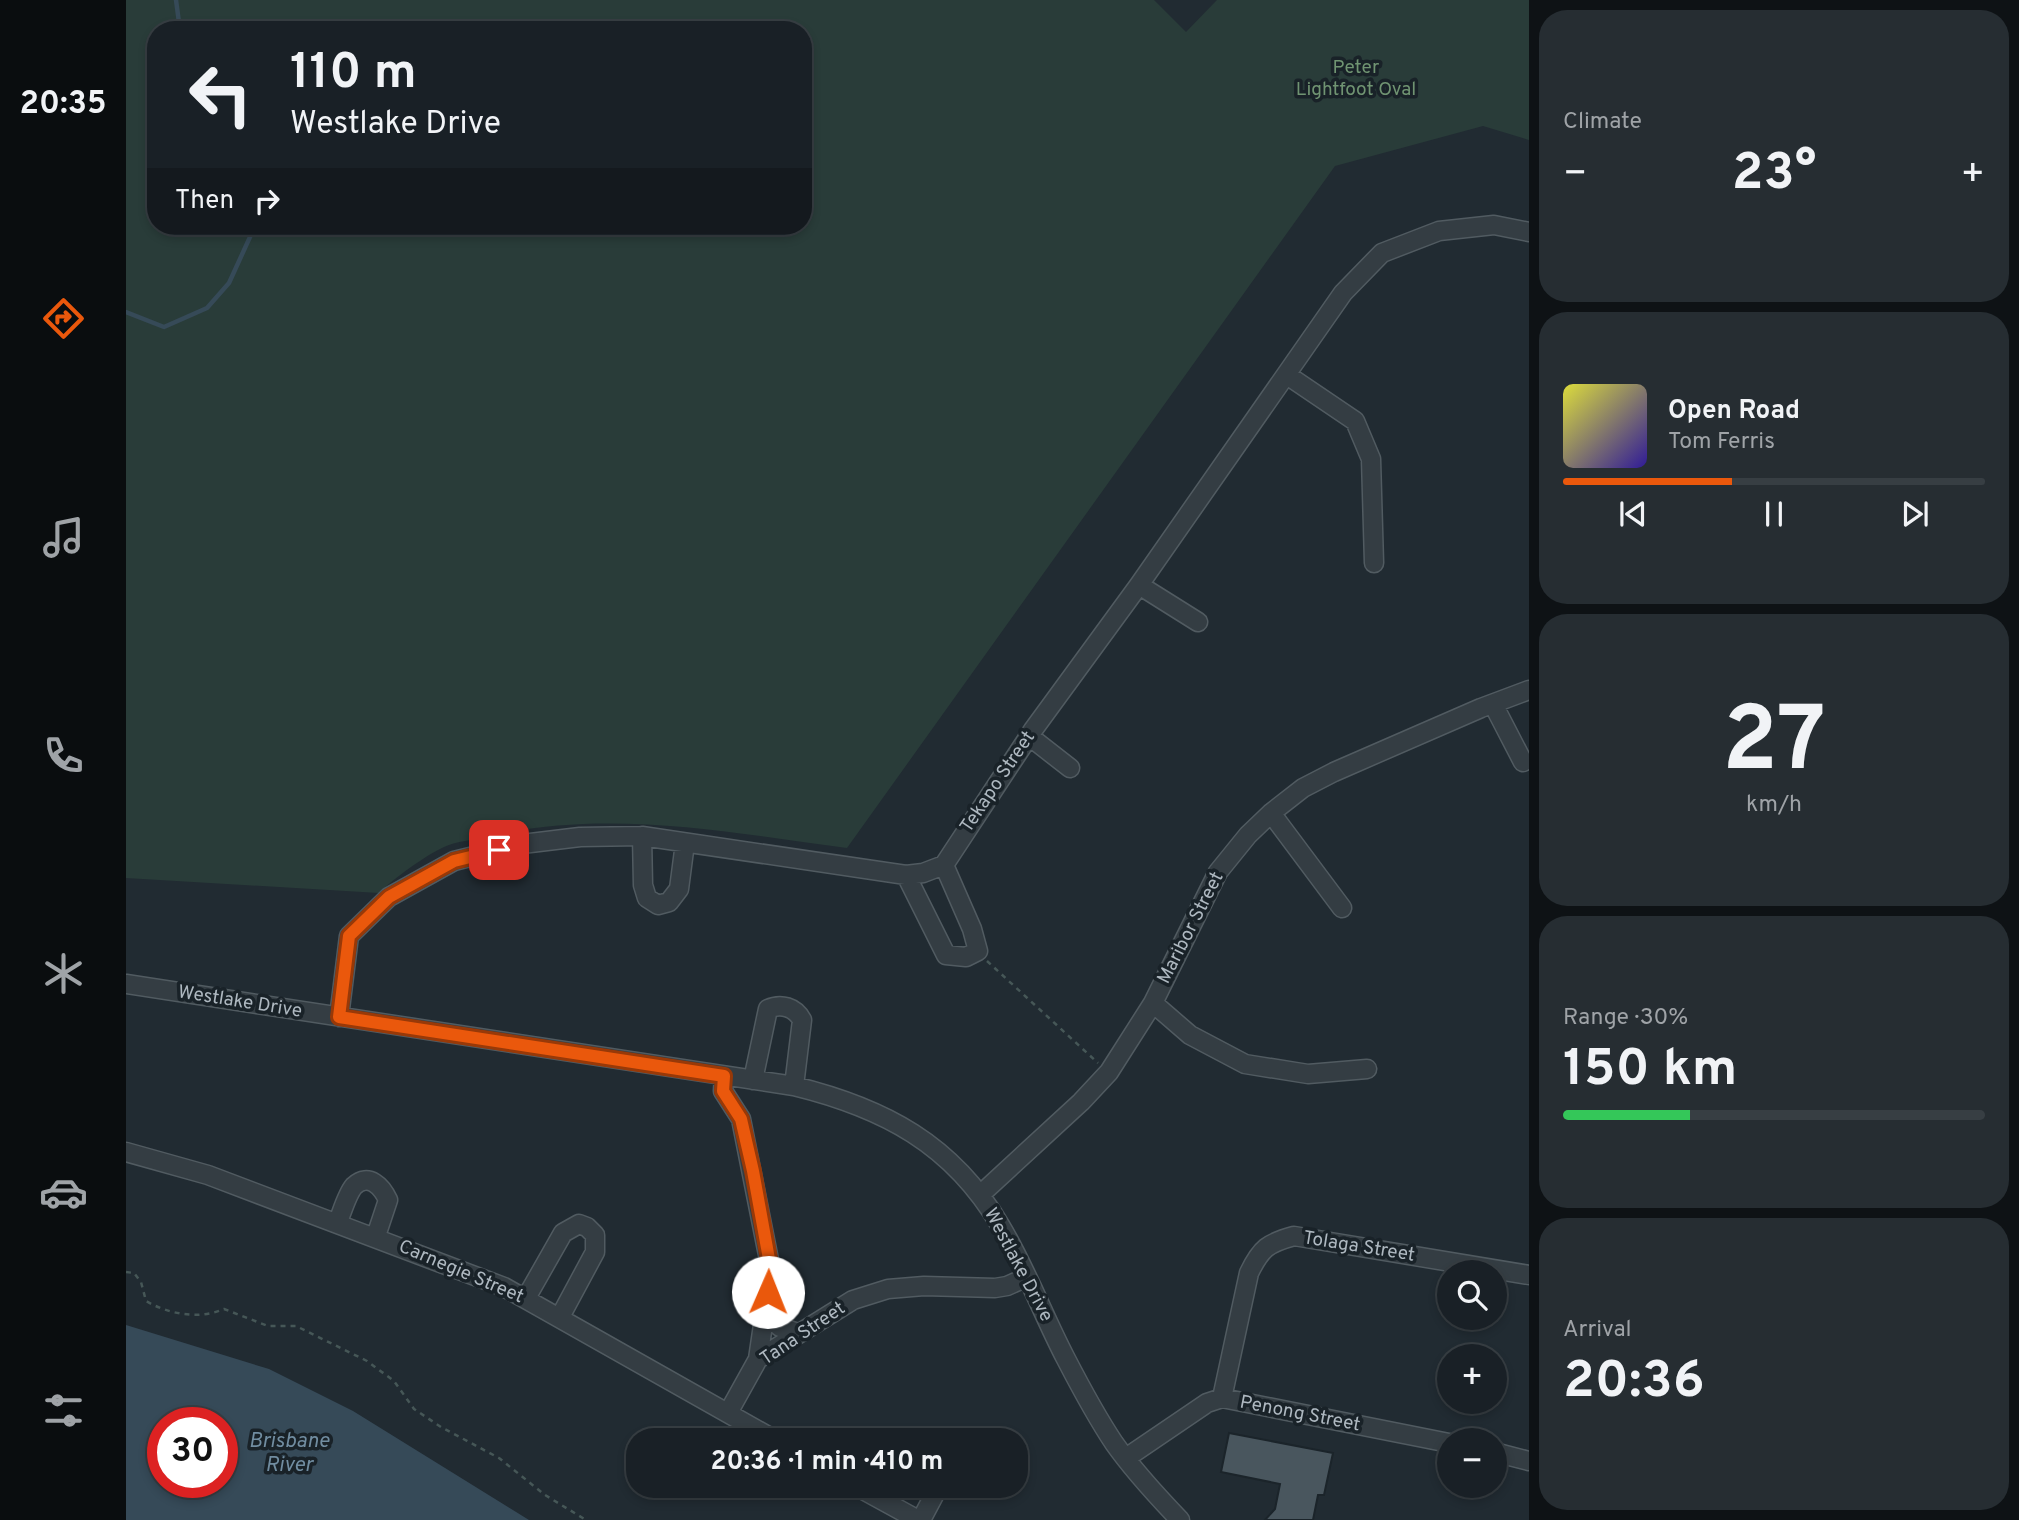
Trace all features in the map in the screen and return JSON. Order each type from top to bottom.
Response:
[{"type":"street","name":"Tekapo Street","points":[[944,864],[1029,736],[1139,585],[1343,293],[1382,253],[1439,230],[1494,225],[1529,232]]},
{"type":"street","points":[[1287,375],[1355,421],[1371,459],[1374,563]]},
{"type":"street","points":[[1139,585],[1198,622]]},
{"type":"street","name":"Maribor Street","points":[[980,1195],[1081,1102],[1109,1072],[1153,1003],[1218,872],[1248,835],[1271,813],[1303,788],[1334,772],[1529,690]]},
{"type":"street","points":[[1493,704],[1523,762]]},
{"type":"street","points":[[1029,736],[1070,768]]},
{"type":"street","points":[[1271,813],[1342,908]]},
{"type":"street","points":[[339,1017],[349,936],[389,897],[454,861],[522,844],[580,837],[642,836],[906,875],[923,873],[944,864],[972,929],[978,951],[966,957],[946,954],[906,875]]},
{"type":"street","points":[[642,836],[643,885],[647,898],[658,905],[669,902],[679,890],[685,842]]},
{"type":"street","name":"Westlake Drive","points":[[126,984],[794,1086],[849,1101],[892,1120],[931,1146],[980,1195],[1001,1227],[1089,1402],[1126,1458],[1180,1520]]},
{"type":"street","points":[[1153,1003],[1189,1035],[1245,1064],[1308,1074],[1367,1069]]},
{"type":"street","points":[[753,1080],[768,1009],[774,1006],[788,1007],[798,1012],[802,1020],[794,1086]]},
{"type":"street","points":[[724,1076],[723,1091],[741,1119],[771,1270],[758,1359]]},
{"type":"street","name":"Carnegie Street","points":[[126,1152],[208,1175],[493,1282],[526,1298],[754,1428]]},
{"type":"street","points":[[338,1222],[354,1186],[365,1180],[376,1182],[382,1187],[388,1200],[376,1236]]},
{"type":"street","points":[[526,1298],[562,1233],[579,1224],[587,1227],[595,1236],[595,1252],[559,1317]]},
{"type":"street","name":"Tolaga Street","points":[[1222,1398],[1249,1273],[1258,1255],[1271,1242],[1294,1236],[1529,1275]]},
{"type":"street","name":"Tana Street","points":[[727,1413],[758,1359],[853,1300],[888,1289],[924,1286],[995,1288],[1027,1277]]},
{"type":"street","points":[[765,1314],[780,1327],[798,1334]]},
{"type":"street","name":"Penong Street","points":[[1126,1458],[1207,1403],[1222,1398],[1437,1441]]},
{"type":"street","points":[[1507,1455],[1529,1461]]},
{"type":"street","points":[[878,1498],[919,1520],[932,1498]]},
{"type":"street","points":[[886,1502],[888,1498]]},
{"type":"path","points":[[978,951],[1109,1072]]},
{"type":"path","points":[[126,1272],[134,1273],[141,1282],[146,1301],[159,1308],[199,1315],[213,1314],[224,1308],[268,1325],[296,1326],[367,1361],[394,1381],[414,1409],[441,1427],[499,1458],[545,1495],[586,1520]]},
{"type":"green space","name":"Peter Lightfoot Oval","points":[[126,0],[1154,0],[1186,32],[1217,0],[1529,0],[1529,140],[1483,126],[1335,166],[847,848],[666,826],[576,824],[531,828],[449,845],[419,861],[379,893],[126,878]]},
{"type":"water","name":"Brisbane River","points":[[126,1325],[269,1369],[353,1411],[529,1520],[126,1520]]},
{"type":"building","points":[[1229,1433],[1333,1453],[1324,1495],[1318,1495],[1313,1520],[1265,1520],[1275,1509],[1280,1484],[1221,1472]]},
{"type":"waterway","points":[[176,0],[179,21]]},
{"type":"waterway","points":[[126,312],[164,327],[207,308],[229,283],[251,235]]},
{"type":"route","points":[[499,850],[454,861],[389,897],[349,936],[339,1017],[724,1076],[723,1091],[741,1119],[753,1171],[771,1270],[768,1292]]}]
